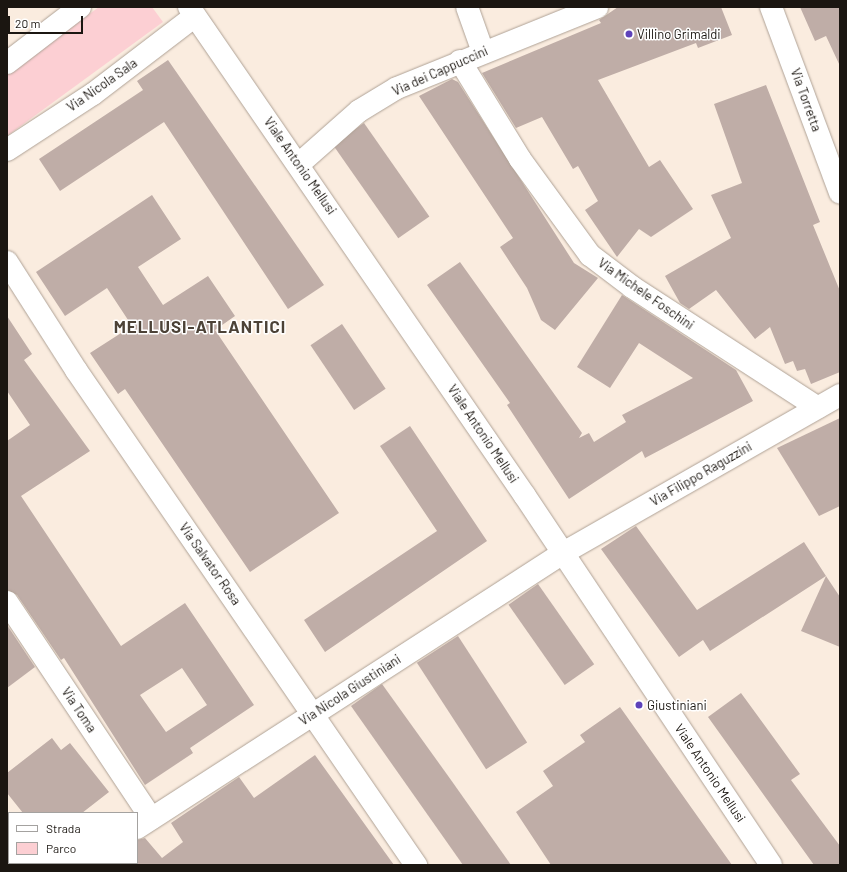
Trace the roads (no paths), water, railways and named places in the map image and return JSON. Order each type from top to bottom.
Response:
[{"type":"street","points":[[7,63],[80,7]]},
{"type":"street","points":[[467,7],[484,52]]},
{"type":"street","name":"Via dei Cappuccini","points":[[299,164],[359,111],[397,88],[460,61],[597,7]]},
{"type":"street","name":"Via Torretta","points":[[771,7],[840,193]]},
{"type":"street","name":"Via Nicola Sala","points":[[7,150],[93,94],[192,11]]},
{"type":"street","name":"Viale Antonio Mellusi","points":[[192,11],[299,164],[563,553],[771,865]]},
{"type":"street","name":"Via Michele Foschini","points":[[460,61],[520,159],[590,255],[632,287],[817,408]]},
{"type":"street","name":"Via Salvator Rosa","points":[[7,262],[76,370],[416,865]]},
{"type":"street","name":"Via Filippo Raguzzini","points":[[563,553],[840,395]]},
{"type":"street","name":"Via Nicola Giustiniani","points":[[144,823],[563,553]]},
{"type":"street","name":"Via Toma","points":[[7,602],[137,812]]},
{"type":"street","name":"Via Toma","points":[[138,813],[144,823]]},
{"type":"place","name":"Villino Grimaldi","points":[[629,34]]},
{"type":"place","name":"Giustiniani","points":[[639,705]]},
{"type":"district","name":"MELLUSI-ATLANTICI","points":[[200,327]]}]
